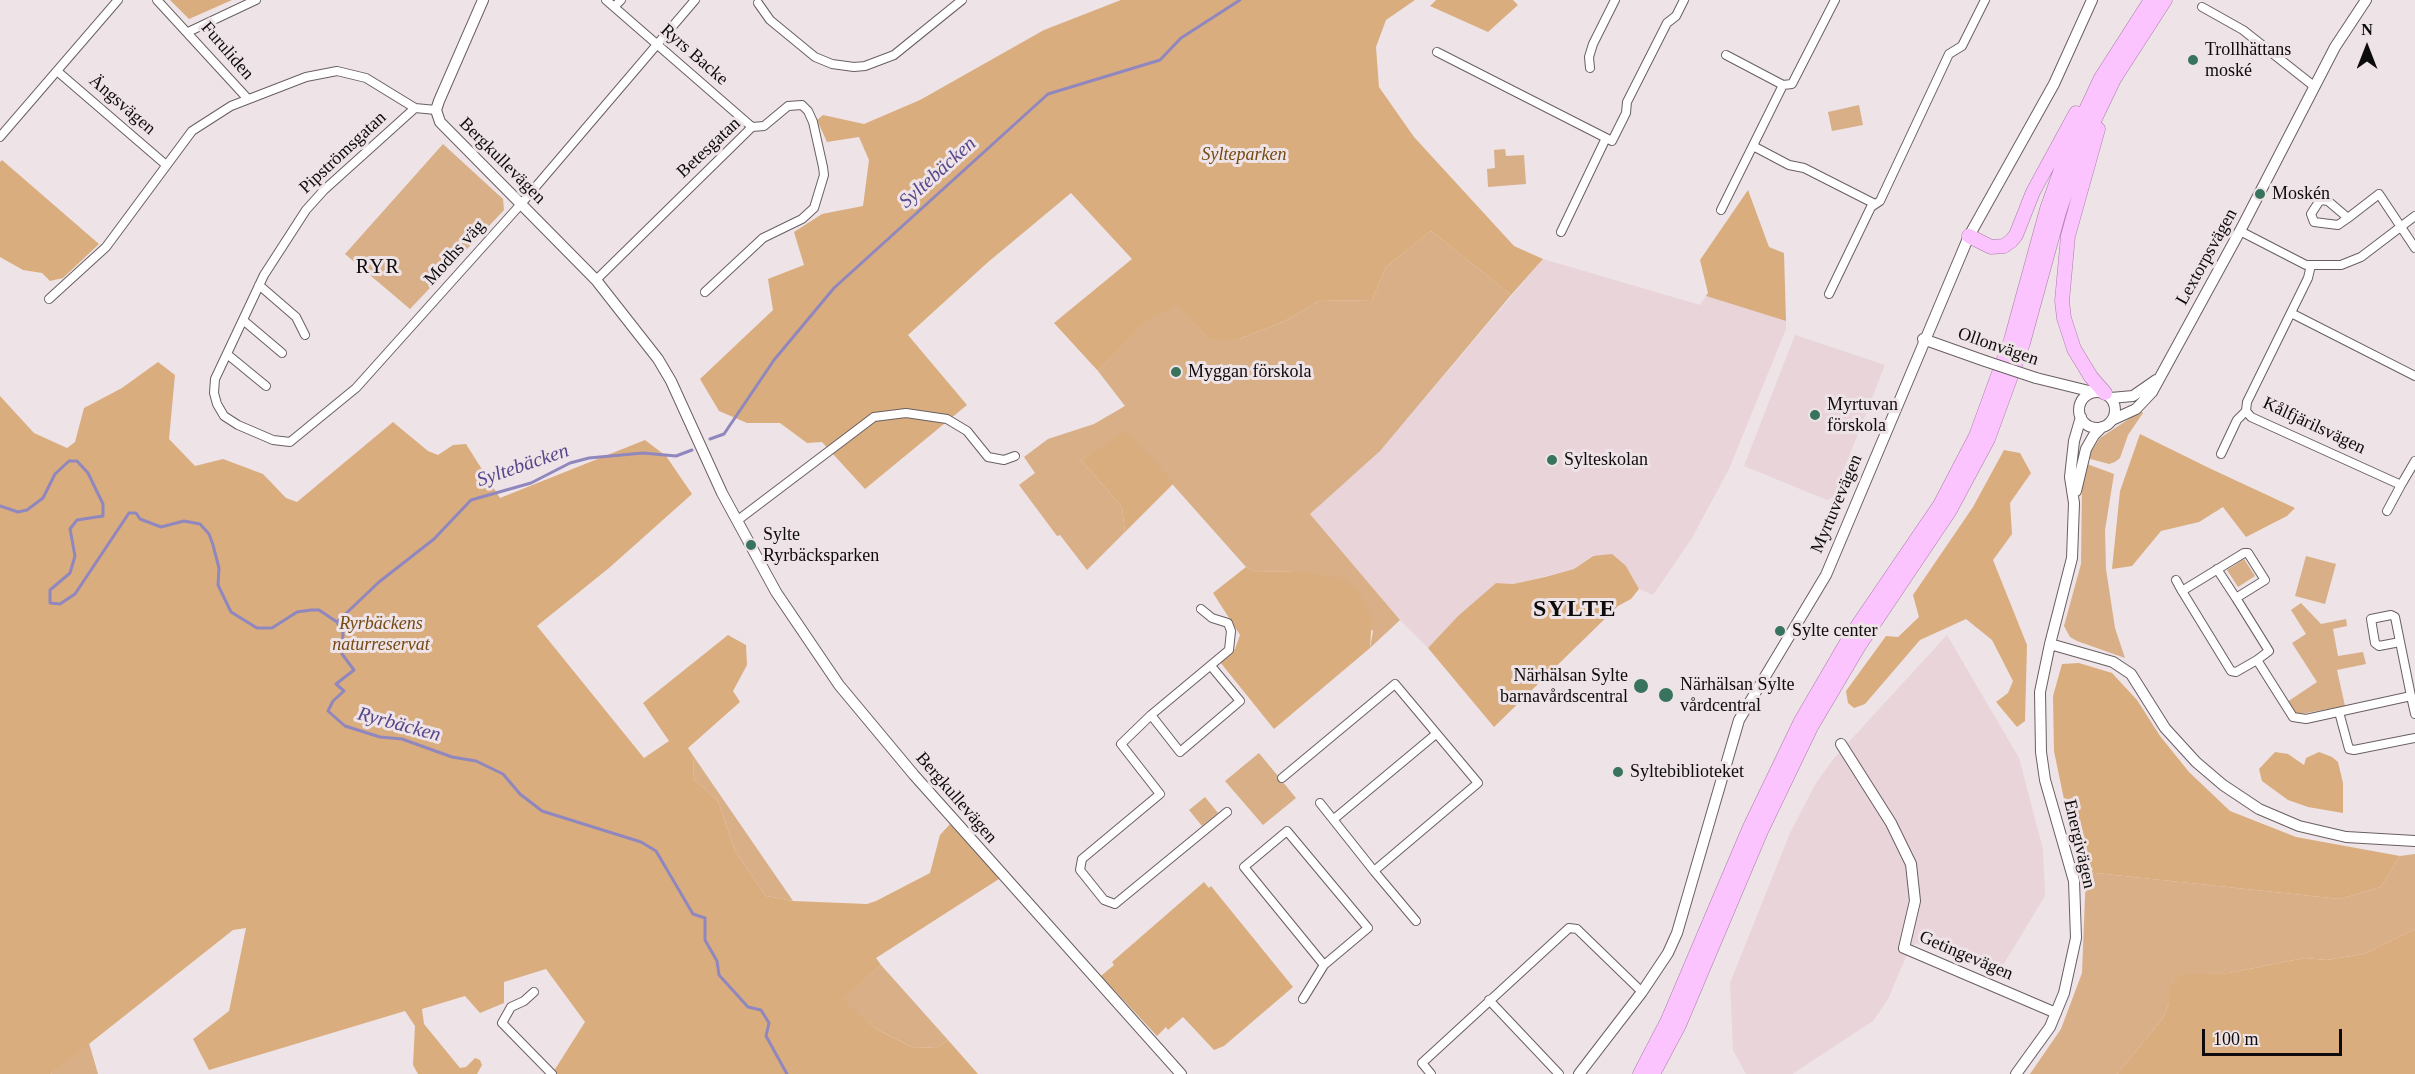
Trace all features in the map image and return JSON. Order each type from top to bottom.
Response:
[{"type":"highway","points":[[1640,1074],[1668,1020],[1750,827],[1801,721],[1850,637],[1940,505],[1976,436],[2011,340],[2059,173],[2151,0]]},
{"type":"highway","points":[[1969,236],[1984,245],[1997,247],[2011,242],[2033,192],[2065,130],[2108,78],[2165,0]]},
{"type":"highway","points":[[2103,394],[2082,363],[2068,333],[2063,309],[2062,282],[2075,206],[2108,78]]},
{"type":"highway","points":[[1653,1074],[1679,1025],[1766,821],[1805,738],[1860,644],[1950,510],[1988,439],[2023,343],[2070,177],[2108,78]]},
{"type":"street","points":[[0,137],[118,0]]},
{"type":"street","name":"Furuliden","points":[[157,0],[247,98]]},
{"type":"street","points":[[188,32],[256,0]]},
{"type":"street","points":[[436,110],[483,0]]},
{"type":"street","name":"Ryrs Backe","points":[[606,0],[752,127]]},
{"type":"street","points":[[614,7],[621,0]]},
{"type":"street","name":"Modhs väg","points":[[214,393],[224,416],[273,440],[290,442],[356,388],[521,204],[695,0]]},
{"type":"street","points":[[758,3],[770,20],[807,52],[831,64],[854,67],[865,66],[894,55],[962,0]]},
{"type":"street","points":[[1590,68],[1589,57],[1593,44],[1615,0]]},
{"type":"street","points":[[1437,51],[1612,141],[1626,113],[1627,102],[1667,23],[1676,16],[1684,0]]},
{"type":"street","points":[[1726,55],[1783,85],[1792,84],[1835,0]]},
{"type":"street","points":[[1829,294],[1871,207],[1881,201],[1949,54],[1962,46],[1985,0]]},
{"type":"street","name":"Myrtuvevägen","points":[[1578,1074],[1642,992],[1677,933],[1739,720],[1826,574],[1923,339],[1969,236],[2055,84],[2092,0]]},
{"type":"street","name":"Lextorpsvägen","points":[[2112,420],[2126,416],[2145,401],[2159,378],[2240,231],[2335,46],[2366,0]]},
{"type":"street","points":[[2202,7],[2243,30],[2315,87]]},
{"type":"street","name":"Ängsvägen","points":[[57,71],[165,164]]},
{"type":"street","name":"Bergkullevägen","points":[[49,299],[106,247],[165,164],[192,131],[212,116],[247,98],[306,77],[337,72],[366,78],[415,108],[436,110],[446,130],[596,280],[647,345],[671,381],[738,520],[776,591],[839,685],[914,775],[1181,1074]]},
{"type":"street","points":[[1721,210],[1783,85]]},
{"type":"street","name":"Betesgatan","points":[[596,280],[752,127],[764,126],[792,104],[805,107],[813,122],[823,167],[820,190],[814,208],[808,216],[763,238],[705,292]]},
{"type":"street","name":"Pipströmsgatan","points":[[214,393],[215,380],[259,285],[276,254],[306,210],[324,190],[415,108]]},
{"type":"street","points":[[1561,232],[1606,138]]},
{"type":"street","points":[[1752,146],[1788,165],[1804,168],[1875,204]]},
{"type":"street","points":[[2348,218],[2379,194],[2415,248]]},
{"type":"street","points":[[2240,231],[2288,256],[2311,265],[2341,265],[2361,257],[2415,216]]},
{"type":"street","name":"Kålfjärilsvägen","points":[[2311,265],[2291,313],[2247,402],[2246,411],[2251,417],[2401,485]]},
{"type":"street","points":[[259,285],[296,317],[305,335]]},
{"type":"street","points":[[2291,313],[2415,376]]},
{"type":"street","points":[[243,320],[282,353]]},
{"type":"street","name":"Ollonvägen","points":[[1923,339],[2062,386],[2103,394]]},
{"type":"street","points":[[227,354],[266,386]]},
{"type":"street","name":"Lextorpsvägen","points":[[2103,394],[2133,396],[2159,378]]},
{"type":"street","points":[[2062,386],[2090,426],[2102,428]]},
{"type":"street","points":[[2074,503],[2070,477],[2080,412],[2084,397],[2103,394],[2116,409],[2112,420],[2094,435],[2086,449],[2074,503],[2072,558],[2050,644],[2113,662],[2131,675],[2164,728],[2196,762],[2223,785],[2259,809],[2299,826],[2346,837],[2415,841]]},
{"type":"street","points":[[2221,454],[2237,420],[2246,411]]},
{"type":"street","points":[[738,520],[874,417],[906,412],[947,419],[967,431],[988,457],[1004,460],[1015,456]]},
{"type":"street","points":[[2387,511],[2415,461]]},
{"type":"street","points":[[2182,591],[2248,553],[2268,578],[2236,598]]},
{"type":"street","points":[[2176,580],[2231,671],[2236,672],[2269,651],[2217,569]]},
{"type":"street","points":[[1201,609],[1212,618],[1228,624],[1231,631],[1228,650],[1121,744],[1160,794],[1082,859],[1080,870],[1104,900],[1110,904],[1121,901],[1227,812]]},
{"type":"street","points":[[2400,642],[2379,646],[2375,643],[2372,619],[2398,614],[2400,642],[2415,714]]},
{"type":"street","name":"Energivägen","points":[[2016,1074],[2041,1042],[2056,1013],[2072,963],[2076,909],[2074,881],[2066,846],[2045,780],[2041,752],[2040,692],[2050,644]]},
{"type":"street","points":[[2257,660],[2293,717],[2306,719],[2411,696]]},
{"type":"street","points":[[1151,716],[1180,752],[1240,701],[1211,666]]},
{"type":"street","points":[[1282,778],[1395,684],[1478,783],[1374,871]]},
{"type":"street","points":[[2339,712],[2349,749],[2354,750],[2415,738]]},
{"type":"street","points":[[1334,819],[1436,734]]},
{"type":"street","name":"Getingevägen","points":[[1841,744],[1891,823],[1911,864],[1915,901],[1904,948],[2056,1013]]},
{"type":"street","points":[[1320,803],[1416,921]]},
{"type":"street","points":[[1303,999],[1324,965],[1368,928],[1287,831],[1244,867],[1324,965]]},
{"type":"street","points":[[1431,1074],[1422,1063],[1572,927],[1642,992]]},
{"type":"street","points":[[534,992],[524,1001],[511,1007],[502,1023],[552,1074]]},
{"type":"street","points":[[1489,1000],[1559,1074]]},
{"type":"shaded area","points":[[1859,105],[1863,125],[1832,131],[1828,112]]},
{"type":"shaded area","points":[[443,144],[503,199],[504,210],[410,309],[345,254]]},
{"type":"shaded area","points":[[1505,149],[1506,156],[1524,155],[1526,184],[1488,187],[1487,169],[1495,168],[1494,150]]},
{"type":"shaded area","points":[[1431,231],[1511,295],[1380,451],[1310,514],[1400,620],[1370,648],[1373,631],[1296,571],[1256,572],[1246,567],[1125,431],[1081,460],[1122,507],[1125,532],[1087,570],[1060,535],[1057,536],[1019,485],[1035,473],[1024,457],[1048,439],[1094,424],[1125,406],[1098,371],[1148,318],[1177,304],[1209,339],[1239,339],[1285,321],[1319,301],[1372,300],[1386,267]]},
{"type":"shaded area","name":"Sylteskolan","points":[[1543,259],[1700,305],[1706,296],[1786,321],[1786,329],[1729,469],[1692,538],[1653,595],[1639,589],[1626,566],[1593,555],[1574,569],[1513,584],[1496,583],[1458,616],[1428,648],[1400,620],[1310,514],[1380,451]]},
{"type":"shaded area","name":"Myrtuvan förskola","points":[[1795,335],[1885,365],[1833,497],[1827,500],[1744,466]]},
{"type":"shaded area","points":[[2141,411],[2143,413],[2128,435],[2120,458],[2109,464],[2087,458],[2100,438]]},
{"type":"shaded area","points":[[2087,464],[2114,474],[2105,530],[2106,569],[2115,628],[2125,658],[2077,641],[2070,637],[2064,626],[2081,564],[2082,488]]},
{"type":"shaded area","points":[[2306,556],[2336,564],[2325,604],[2295,596]]},
{"type":"shaded area","points":[[2244,559],[2255,576],[2238,587],[2227,570]]},
{"type":"shaded area","points":[[2301,603],[2321,624],[2346,619],[2347,626],[2333,629],[2338,656],[2363,652],[2366,664],[2337,670],[2345,706],[2295,715],[2287,702],[2317,682],[2292,643],[2306,634],[2291,610]]},
{"type":"shaded area","points":[[1947,635],[2019,758],[2043,849],[2045,896],[1997,975],[1916,943],[1908,952],[1888,999],[1873,1021],[1792,1074],[1746,1074],[1733,1050],[1730,983],[1790,833],[1816,783],[1835,757]]},
{"type":"shaded area","points":[[1259,753],[1296,798],[1263,825],[1225,781]]},
{"type":"shaded area","points":[[694,757],[793,901],[766,896],[735,851],[718,801],[693,778]]},
{"type":"shaded area","points":[[1205,797],[1218,813],[1202,826],[1189,810]]},
{"type":"shaded area","points":[[2415,854],[2415,929],[2364,954],[2327,960],[2304,958],[2229,973],[2183,975],[2169,985],[2169,1004],[2162,1019],[2117,1074],[2030,1074],[2061,1029],[2082,973],[2086,872],[2340,899],[2381,887],[2400,856]]},
{"type":"shaded area","points":[[881,965],[948,1040],[938,1047],[914,1048],[876,1029],[842,999]]},
{"type":"shaded area","points":[[89,1043],[98,1074],[51,1074],[58,1068]]},
{"type":"green space","points":[[170,0],[232,0],[189,19]]},
{"type":"green space","name":"Sylteparken","points":[[1121,0],[1415,0],[1386,20],[1376,47],[1379,87],[1414,137],[1514,246],[1543,259],[1511,295],[1431,231],[1386,267],[1372,300],[1319,301],[1285,321],[1239,339],[1209,339],[1177,305],[1148,319],[1098,371],[1054,323],[1132,259],[1071,193],[987,263],[908,335],[967,405],[865,489],[822,442],[807,443],[780,423],[747,423],[719,411],[700,379],[773,310],[768,279],[804,265],[794,232],[822,214],[863,206],[869,160],[859,137],[827,142],[817,120],[823,115],[864,124],[920,100],[1044,30]]},
{"type":"green space","points":[[1436,0],[1513,0],[1518,5],[1488,32],[1430,6]]},
{"type":"green space","points":[[2,160],[99,244],[63,278],[50,281],[42,273],[23,270],[0,257],[0,162]]},
{"type":"green space","points":[[1748,190],[1769,247],[1784,253],[1786,321],[1706,296],[1708,293],[1700,260]]},
{"type":"green space","name":"Ryrbäckens naturreservat","points":[[158,362],[175,375],[169,439],[195,466],[223,459],[263,474],[286,498],[297,502],[393,422],[428,451],[438,455],[453,445],[466,444],[500,498],[645,440],[666,456],[692,494],[609,568],[537,626],[644,758],[669,741],[643,703],[728,635],[746,645],[747,665],[733,691],[740,702],[688,748],[694,757],[693,778],[718,801],[735,851],[766,896],[793,901],[867,904],[876,901],[930,873],[940,835],[950,824],[1002,877],[876,958],[881,965],[843,999],[876,1029],[914,1048],[938,1047],[948,1040],[978,1074],[552,1074],[585,1022],[546,969],[504,982],[504,1003],[480,1013],[465,996],[422,1009],[424,1024],[460,1068],[466,1067],[475,1058],[480,1060],[482,1065],[477,1074],[418,1074],[413,1065],[415,1026],[405,1011],[209,1070],[193,1039],[229,1011],[246,928],[233,930],[51,1074],[0,1074],[0,396],[34,433],[67,448],[75,442],[84,408],[122,388]]},
{"type":"green space","points":[[1125,430],[1174,483],[1125,532],[1122,507],[1081,460]]},
{"type":"green space","points":[[2140,434],[2295,508],[2287,516],[2246,537],[2223,507],[2199,522],[2161,531],[2132,566],[2112,569],[2120,491]]},
{"type":"green space","points":[[2004,450],[2020,453],[2031,473],[2010,503],[2012,534],[1993,560],[2027,645],[2025,721],[2017,727],[1996,702],[2008,693],[2013,681],[1992,640],[1966,619],[1920,640],[1865,704],[1854,708],[1848,703],[1846,691],[1886,636],[1898,637],[1919,617],[1913,595],[1973,507]]},
{"type":"green space","points":[[1612,554],[1626,566],[1639,589],[1631,599],[1618,606],[1494,727],[1428,648],[1458,616],[1496,583],[1513,584],[1545,577],[1574,569],[1593,556]]},
{"type":"green space","points":[[1246,567],[1256,572],[1296,571],[1341,578],[1357,589],[1372,617],[1370,648],[1274,729],[1220,662],[1235,649],[1240,635],[1213,593]]},
{"type":"green space","points":[[2079,663],[2112,673],[2137,700],[2160,736],[2189,772],[2230,811],[2296,837],[2400,856],[2381,887],[2340,899],[2086,872],[2066,809],[2054,751],[2053,696],[2062,664]]},
{"type":"green space","points":[[2275,752],[2288,754],[2304,765],[2306,758],[2319,752],[2338,762],[2343,783],[2343,813],[2308,807],[2288,800],[2262,781],[2259,769]]},
{"type":"green space","points":[[1204,882],[1209,888],[1211,886],[1293,987],[1224,1046],[1214,1050],[1183,1017],[1168,1030],[1166,1027],[1157,1036],[1101,976],[1114,965],[1112,962]]},
{"type":"green space","points":[[2415,929],[2415,1074],[2117,1074],[2162,1019],[2169,1004],[2169,985],[2183,974],[2229,973],[2304,958],[2327,960],[2364,954]]},
{"type":"waterway","name":"Syltebäcken","points":[[710,439],[724,434],[774,360],[834,288],[1048,94],[1160,60],[1181,38],[1240,0]]},
{"type":"waterway","name":"Syltebäcken","points":[[337,622],[379,582],[434,539],[471,500],[531,483],[570,463],[589,458],[643,453],[676,456],[692,450]]},
{"type":"waterway","name":"Ryrbäcken","points":[[0,506],[18,512],[27,510],[43,498],[55,474],[69,461],[77,461],[88,473],[103,504],[103,516],[77,520],[70,529],[75,556],[70,573],[50,590],[50,603],[60,604],[75,594],[129,513],[136,513],[140,519],[161,527],[184,521],[200,524],[209,534],[213,545],[219,568],[218,585],[231,612],[257,628],[272,628],[297,612],[311,610],[319,610],[337,622],[343,632],[342,654],[354,670],[336,684],[344,691],[333,701],[328,711],[345,726],[380,737],[402,739],[452,757],[476,761],[503,774],[520,794],[542,811],[641,842],[656,851],[693,914],[705,918],[705,940],[717,961],[719,975],[748,1007],[761,1010],[769,1023],[766,1036],[787,1074]]},
{"type":"place","name":"Trollhättans moské","points":[[2193,60]]},
{"type":"place","name":"Moskén","points":[[2260,194]]},
{"type":"place","name":"Myggan förskola","points":[[1176,372]]},
{"type":"place","name":"Myrtuvan förskola","points":[[1815,415]]},
{"type":"place","name":"Sylteskolan","points":[[1552,460]]},
{"type":"place","name":"Sylte Ryrbäcksparken","points":[[751,545]]},
{"type":"place","name":"Sylte center","points":[[1780,631]]},
{"type":"place","name":"Närhälsan Sylte barnavårdscentral","points":[[1641,686]]},
{"type":"place","name":"Närhälsan Sylte vårdcentral","points":[[1666,695]]},
{"type":"place","name":"Syltebiblioteket","points":[[1618,772]]},
{"type":"district","name":"RYR","points":[[378,268]]},
{"type":"district","name":"SYLTE","points":[[1575,610]]}]
